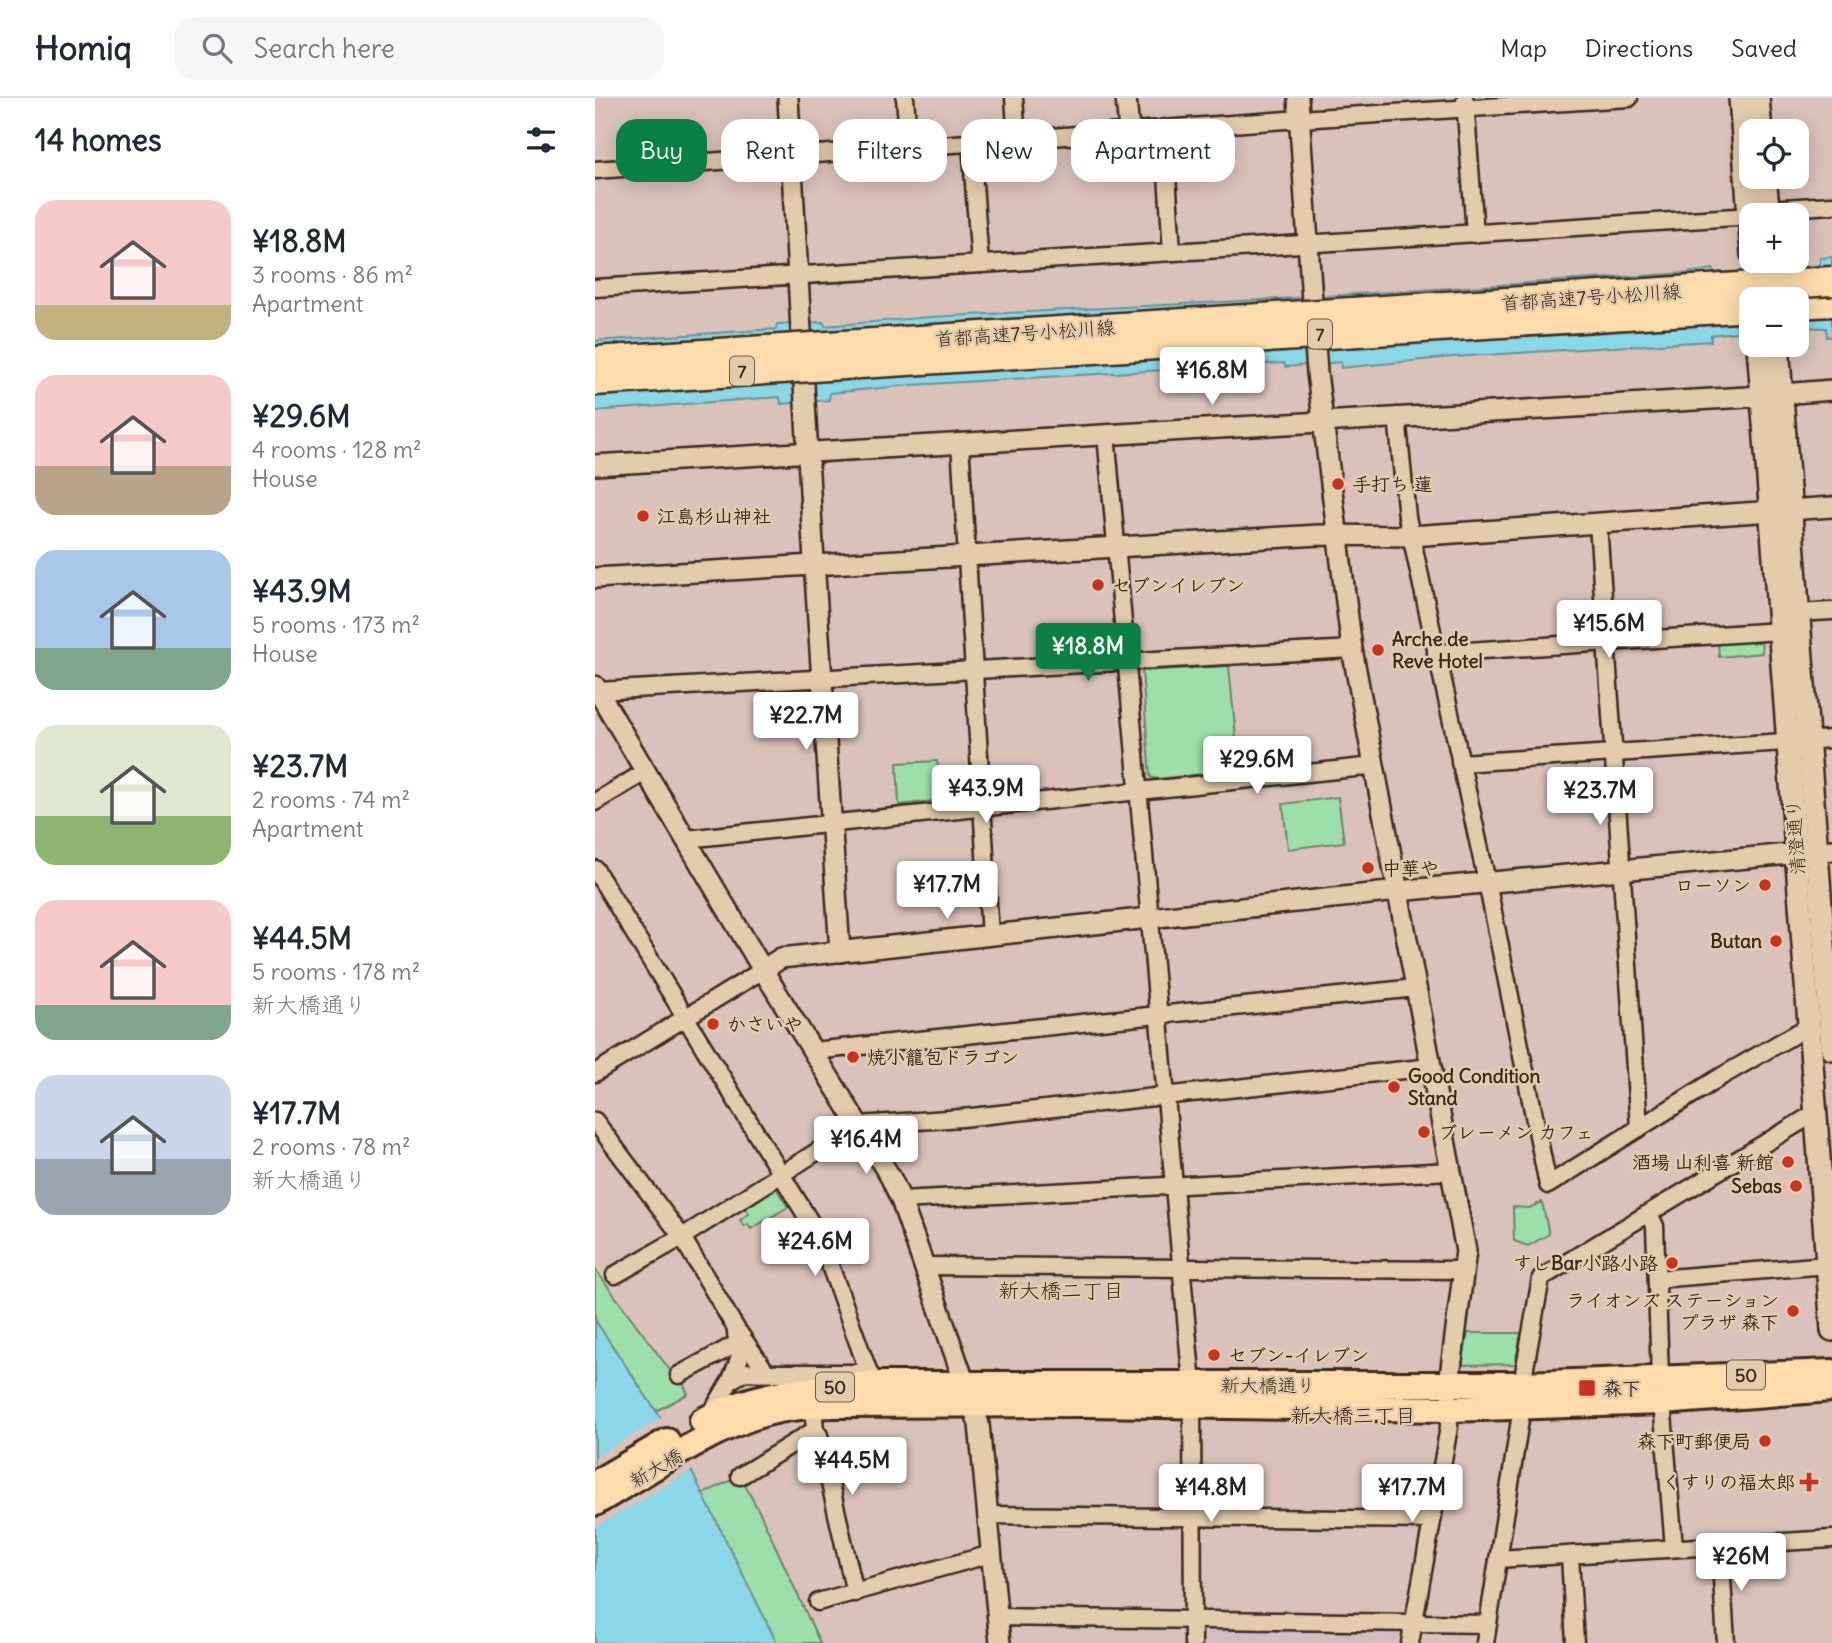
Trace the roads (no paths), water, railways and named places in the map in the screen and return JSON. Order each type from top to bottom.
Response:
[{"type":"highway","name":"首都高速7号小松川線","points":[[595,361],[1832,281]]},
{"type":"highway","points":[[1809,303],[1832,302]]},
{"type":"highway","name":"首都高速7号小松川線","points":[[595,381],[1739,308]]},
{"type":"main road","points":[[1740,98],[1756,203]]},
{"type":"main road","points":[[1758,98],[1760,119]]},
{"type":"main road","name":"清澄通り","points":[[1761,357],[1771,393],[1781,511],[1797,613],[1798,741]]},
{"type":"main road","name":"清澄通り","points":[[1771,393],[1776,357]]},
{"type":"main road","name":"清澄通り","points":[[1781,511],[1780,631],[1815,851],[1824,1023],[1815,1113],[1832,1330]]},
{"type":"main road","name":"清澄通り","points":[[1824,1023],[1832,1049]]},
{"type":"main road","name":"新大橋通り","points":[[1661,1390],[1832,1372]]},
{"type":"main road","name":"新大橋通り","points":[[713,1425],[737,1404],[771,1394],[873,1378],[970,1394]]},
{"type":"main road","name":"新大橋通り","points":[[713,1425],[764,1413],[814,1418],[970,1394],[1192,1395],[1449,1384],[1522,1396]]},
{"type":"main road","name":"新大橋通り","points":[[1192,1395],[1448,1409],[1522,1396],[1661,1390],[1832,1389]]},
{"type":"main road","name":"新大橋","points":[[595,1483],[713,1425]]},
{"type":"main road","name":"新大橋","points":[[595,1503],[713,1425]]},
{"type":"street","points":[[788,98],[789,119]]},
{"type":"street","points":[[905,98],[907,119]]},
{"type":"street","points":[[1014,98],[1016,119]]},
{"type":"street","points":[[1126,98],[1128,119]]},
{"type":"street","points":[[1298,98],[1317,373],[1352,649],[1466,1251],[1449,1384],[1449,1427],[1410,1643]]},
{"type":"street","points":[[1235,123],[1465,103],[1629,98]]},
{"type":"street","points":[[1465,103],[1475,234]]},
{"type":"street","points":[[595,170],[721,161]]},
{"type":"street","points":[[794,182],[814,566],[840,953]]},
{"type":"street","points":[[974,182],[979,264]]},
{"type":"street","points":[[1167,182],[1172,252]]},
{"type":"street","points":[[1809,208],[1832,205]]},
{"type":"street","points":[[595,288],[1739,215]]},
{"type":"street","points":[[595,465],[1832,390]]},
{"type":"street","points":[[1397,416],[1407,517],[1487,882],[1548,1185],[1639,1128],[1824,1023]]},
{"type":"street","points":[[1107,434],[1192,1395],[1192,1643]]},
{"type":"street","points":[[960,442],[990,936]]},
{"type":"street","points":[[595,579],[1337,534],[1411,536],[1832,507]]},
{"type":"street","points":[[1598,523],[1639,1128]]},
{"type":"street","points":[[1797,613],[1832,611]]},
{"type":"street","points":[[1436,653],[1780,631]]},
{"type":"street","points":[[1000,1643],[979,1424],[901,1200],[891,1178],[763,970],[597,689],[1352,649]]},
{"type":"street","points":[[1460,763],[1832,738]]},
{"type":"street","points":[[686,839],[1374,765]]},
{"type":"street","points":[[595,803],[645,772]]},
{"type":"street","points":[[595,1073],[781,958],[1398,891],[1815,851]]},
{"type":"street","points":[[595,869],[820,1238],[873,1378],[745,1372],[731,1380]]},
{"type":"street","points":[[813,1051],[1416,988]]},
{"type":"street","points":[[615,1275],[682,1237],[859,1125],[962,1118],[1431,1067]]},
{"type":"street","points":[[1485,1643],[1541,1278],[1815,1113]]},
{"type":"street","points":[[595,1121],[682,1237],[736,1335],[767,1373]]},
{"type":"street","points":[[901,1200],[1451,1171]]},
{"type":"street","points":[[1649,1214],[1655,1226],[1661,1390],[1674,1548]]},
{"type":"street","points":[[1657,1279],[1827,1265]]},
{"type":"street","points":[[924,1266],[1463,1270]]},
{"type":"street","points":[[679,1375],[736,1335]]},
{"type":"street","points":[[713,1425],[740,1357],[736,1335]]},
{"type":"street","points":[[740,1476],[814,1418],[855,1593]]},
{"type":"street","points":[[988,1515],[1431,1520]]},
{"type":"street","points":[[1498,1559],[1832,1539]]},
{"type":"street","points":[[1720,1546],[1726,1643]]},
{"type":"street","points":[[818,1602],[991,1554]]},
{"type":"street","points":[[1570,1556],[1575,1643]]},
{"type":"street","points":[[998,1617],[1488,1624]]},
{"type":"water","points":[[1832,257],[1832,337],[1827,337],[1826,328],[1809,327],[1809,287],[1739,287],[1739,332],[1711,335],[1711,341],[1453,357],[1341,368],[1341,362],[1285,367],[1284,363],[912,385],[830,393],[829,400],[781,404],[780,397],[595,411],[595,341],[776,329],[777,324],[823,322],[825,326],[931,317],[1261,300],[1687,273],[1713,269],[1714,272],[1809,273],[1809,267],[1820,265],[1820,258]]},
{"type":"water","points":[[595,1320],[678,1444],[777,1643],[595,1643]]},
{"type":"place","name":"手打ち 蓮","points":[[1338,484]]},
{"type":"place","name":"江島杉山神社","points":[[643,516]]},
{"type":"place","name":"セブンイレブン","points":[[1098,585]]},
{"type":"place","name":"Arche de Reve Hotel","points":[[1378,650]]},
{"type":"place","name":"中華や","points":[[1368,868]]},
{"type":"place","name":"ローソン","points":[[1765,885]]},
{"type":"place","name":"Butan","points":[[1776,941]]},
{"type":"place","name":"かさいや","points":[[713,1024]]},
{"type":"place","name":"焼小籠包ドラゴン","points":[[853,1057]]},
{"type":"place","name":"Good Condition Stand","points":[[1394,1087]]},
{"type":"place","name":"ブレーメン カフェ","points":[[1424,1132]]},
{"type":"place","name":"酒場 山利喜 新館","points":[[1788,1162]]},
{"type":"place","name":"Sebas","points":[[1796,1186]]},
{"type":"place","name":"すしBar小路小路","points":[[1672,1263]]},
{"type":"place","name":"ライオンズ ステーション プラザ 森下","points":[[1793,1311]]},
{"type":"place","name":"セブン-イレブン","points":[[1214,1355]]},
{"type":"place","name":"森下","points":[[1587,1388]]},
{"type":"place","name":"森下町郵便局","points":[[1765,1441]]},
{"type":"place","name":"くすりの福太郎","points":[[1809,1482]]},
{"type":"district","name":"新大橋二丁目","points":[[1061,1290]]},
{"type":"district","name":"新大橋三丁目","points":[[1353,1415]]}]
